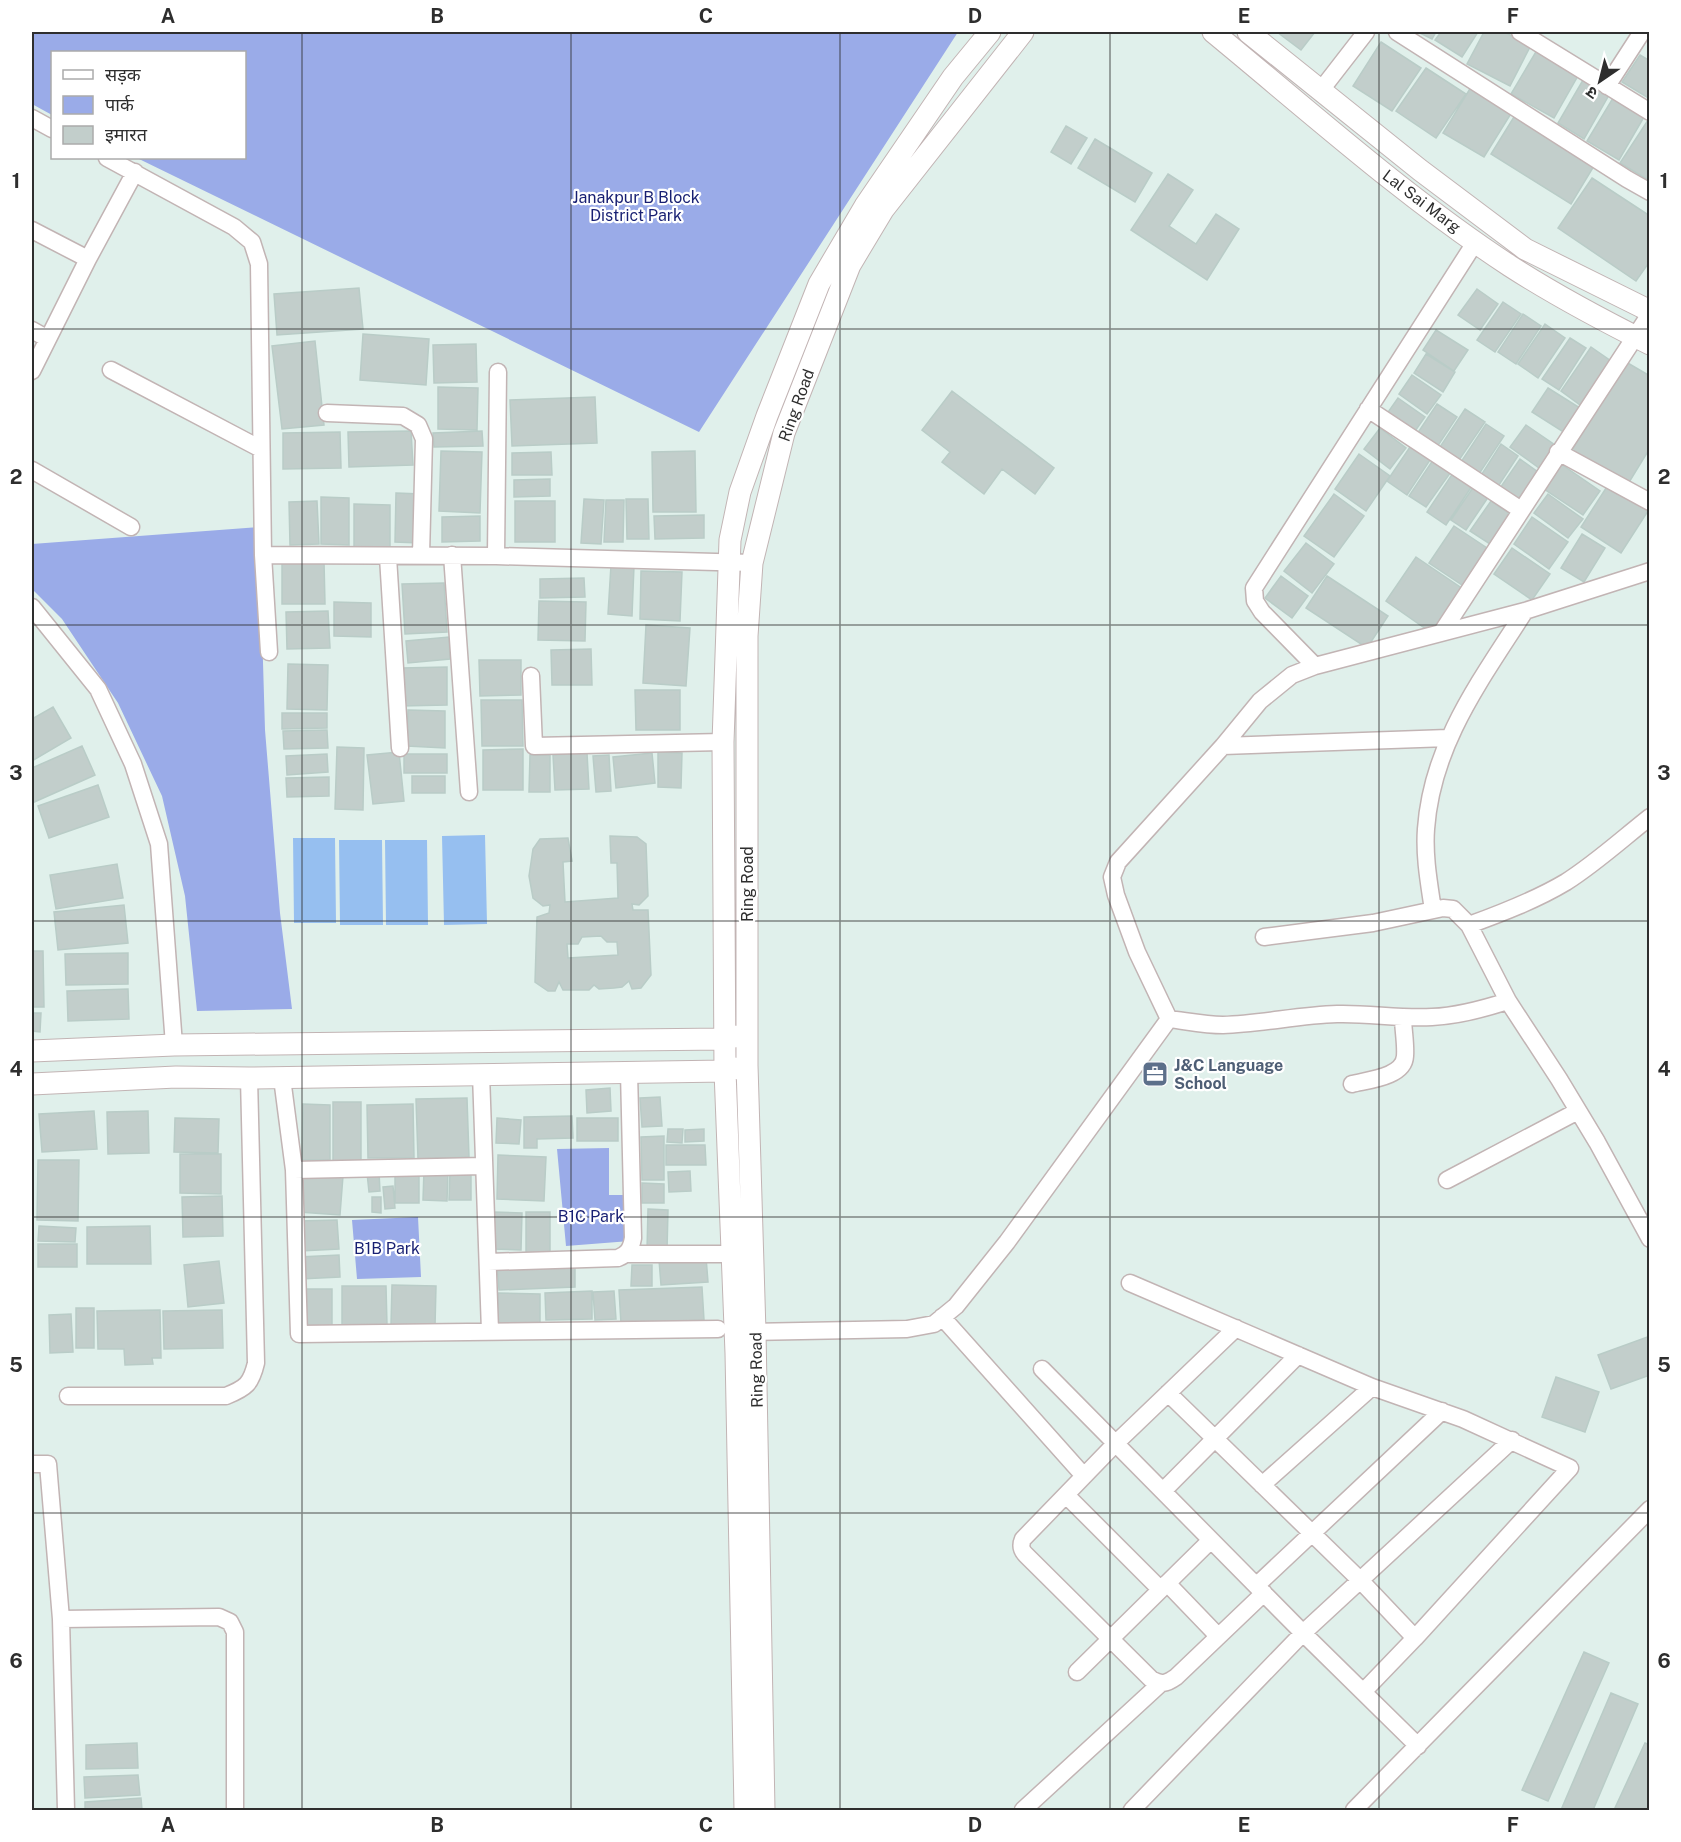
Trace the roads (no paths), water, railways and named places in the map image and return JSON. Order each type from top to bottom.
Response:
[{"type":"street","name":"Ring Road","points":[[745,1810],[736,1333],[747,1065],[747,636],[752,563],[784,433],[875,207],[953,77],[990,32]]},
{"type":"street","name":"Ring Road","points":[[764,1810],[736,1333],[724,1071],[723,742],[729,540],[740,492],[819,284],[875,207],[1023,32]]},
{"type":"street","name":"Lal Sai Marg","points":[[1213,32],[1408,192],[1510,266],[1642,340]]},
{"type":"street","name":"Lal Sai Marg","points":[[1248,32],[1420,170],[1525,249],[1650,313]]},
{"type":"street","points":[[1321,90],[1366,32]]},
{"type":"street","points":[[1397,32],[1626,179],[1650,192]]},
{"type":"street","points":[[1520,32],[1650,112]]},
{"type":"street","points":[[1607,86],[1642,32]]},
{"type":"street","points":[[32,118],[51,128]]},
{"type":"street","points":[[108,159],[234,227],[252,242],[259,264],[263,555],[269,652]]},
{"type":"street","points":[[32,371],[135,172]]},
{"type":"street","points":[[32,230],[88,259]]},
{"type":"street","points":[[1315,666],[1262,612],[1254,601],[1254,588],[1476,241]]},
{"type":"street","points":[[1442,632],[1558,452],[1642,340],[1650,313]]},
{"type":"street","points":[[32,330],[48,339]]},
{"type":"street","points":[[111,370],[261,449]]},
{"type":"street","points":[[496,556],[498,372]]},
{"type":"street","points":[[1368,409],[1521,510]]},
{"type":"street","points":[[327,413],[403,416],[418,425],[424,439],[421,555]]},
{"type":"street","points":[[1558,452],[1650,502]]},
{"type":"street","points":[[32,470],[131,527]]},
{"type":"street","points":[[263,555],[452,555],[752,563]]},
{"type":"street","points":[[452,555],[470,792]]},
{"type":"street","points":[[388,556],[399,748]]},
{"type":"street","points":[[1168,1019],[1137,952],[1116,895],[1112,877],[1118,862],[1223,746],[1260,701],[1292,675],[1315,666],[1526,611],[1650,570]]},
{"type":"street","points":[[32,607],[98,689],[133,764],[159,844],[174,1045]]},
{"type":"street","points":[[1433,910],[1426,870],[1426,828],[1434,776],[1448,738],[1471,697],[1526,611]]},
{"type":"street","points":[[531,676],[534,746],[723,742]]},
{"type":"street","points":[[1223,746],[1448,738]]},
{"type":"street","points":[[1469,925],[1537,898],[1566,882],[1650,817]]},
{"type":"street","points":[[1264,937],[1373,923],[1443,908],[1453,909],[1469,925],[1508,1002],[1578,1111],[1650,1239]]},
{"type":"street","points":[[1168,1019],[1221,1025],[1333,1014],[1370,1013],[1403,1017],[1433,1017],[1474,1011],[1508,1002]]},
{"type":"street","points":[[1352,1084],[1389,1074],[1403,1064],[1406,1057],[1403,1017]]},
{"type":"street","points":[[282,1078],[294,1170],[299,1334],[490,1331],[736,1333],[907,1329],[934,1324],[956,1306],[1006,1242],[1168,1019]]},
{"type":"street","points":[[32,1052],[174,1045],[725,1039],[747,1034]]},
{"type":"street","points":[[32,1084],[176,1077],[282,1078],[724,1071],[747,1065]]},
{"type":"street","points":[[488,1262],[618,1258],[631,1248],[633,1238],[629,1072]]},
{"type":"street","points":[[481,1074],[490,1331]]},
{"type":"street","points":[[68,1396],[226,1396],[242,1389],[252,1378],[256,1363],[249,1078]]},
{"type":"street","points":[[1447,1180],[1578,1111]]},
{"type":"street","points":[[294,1170],[484,1166]]},
{"type":"street","points":[[626,1254],[732,1254]]},
{"type":"street","points":[[1130,1283],[1372,1387],[1442,1411],[1512,1440],[1570,1468],[1363,1692]]},
{"type":"street","points":[[942,1317],[1084,1476]]},
{"type":"street","points":[[1236,1328],[1116,1443],[1020,1544],[1021,1550],[1150,1679],[1160,1684],[1168,1683],[1176,1677],[1218,1636],[1312,1534],[1442,1411]]},
{"type":"street","points":[[1162,1491],[1298,1355]]},
{"type":"street","points":[[1042,1369],[1418,1746]]},
{"type":"street","points":[[1262,1485],[1372,1387]]},
{"type":"street","points":[[1168,1393],[1415,1638]]},
{"type":"street","points":[[1132,1810],[1303,1633],[1512,1440]]},
{"type":"street","points":[[32,1464],[48,1464],[61,1619],[66,1810]]},
{"type":"street","points":[[1066,1495],[1218,1636]]},
{"type":"street","points":[[1354,1810],[1650,1509]]},
{"type":"street","points":[[1077,1672],[1211,1540]]},
{"type":"street","points":[[61,1619],[219,1617],[230,1622],[235,1632],[235,1810]]},
{"type":"street","points":[[1023,1810],[1160,1684]]},
{"type":"place","name":"J&C Language School","points":[[1155,1074]]},
{"type":"park label","name":"Janakpur B Block District Park","points":[[636,206]]},
{"type":"park label","name":"B1C Park","points":[[591,1216]]},
{"type":"park label","name":"B1B Park","points":[[387,1248]]}]
